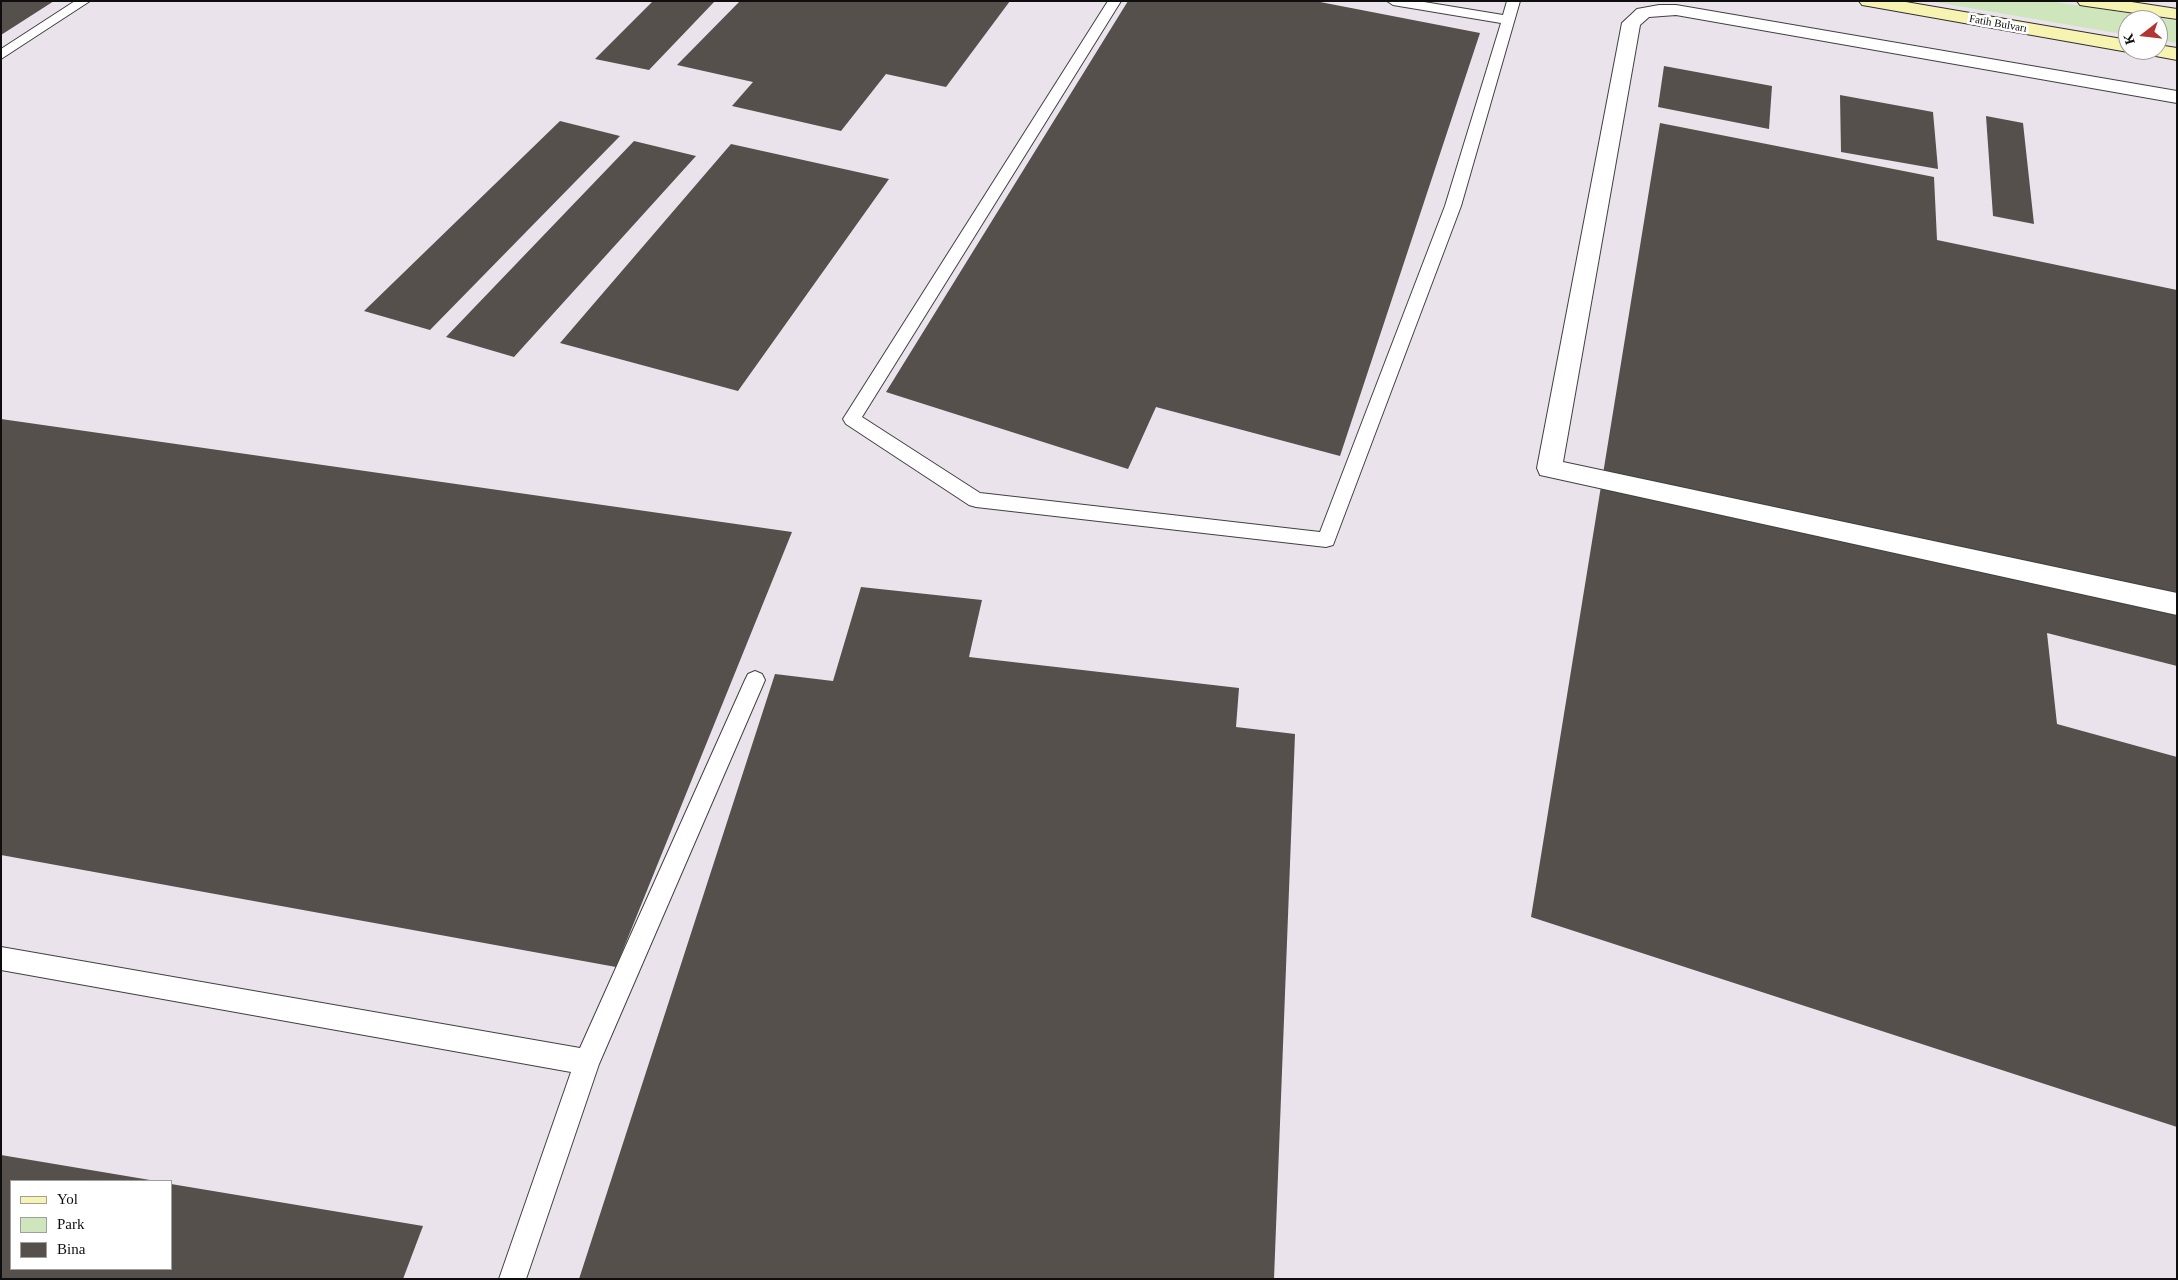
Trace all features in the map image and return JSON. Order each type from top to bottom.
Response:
[{"type":"main road","name":"Fatih Bulvarı","points":[[1868,1],[2118,44]]},
{"type":"main road","points":[[2086,1],[2177,14]]},
{"type":"street","points":[[2177,97],[1676,10],[1659,10],[1643,14],[1631,23],[1549,468],[2177,604]]},
{"type":"lane","points":[[1,55],[84,1]]},
{"type":"lane","points":[[1114,1],[852,419],[976,500],[1326,540],[1453,206],[1514,1]]},
{"type":"lane","points":[[1394,1],[1509,20]]},
{"type":"lane","points":[[512,1279],[587,1062],[755,680]]},
{"type":"lane","points":[[1,958],[587,1062]]},
{"type":"shaded area","points":[[1,1],[2177,1],[2177,1279],[1,1279]]},
{"type":"green space","points":[[1929,1],[2049,1],[2118,12],[2118,33]]},
{"type":"green space","points":[[2168,20],[2177,21],[2177,43],[2168,42]]},
{"type":"building","points":[[1,1],[54,1],[1,35]]},
{"type":"building","points":[[653,1],[715,1],[649,70],[595,59]]},
{"type":"building","points":[[740,1],[1010,1],[946,87],[886,74],[841,131],[732,106],[753,82],[677,65]]},
{"type":"building","points":[[1128,1],[1315,1],[1480,33],[1340,456],[1156,407],[1128,469],[886,392]]},
{"type":"building","points":[[1664,66],[1772,86],[1769,129],[1658,107]]},
{"type":"building","points":[[1840,95],[1933,112],[1938,169],[1841,152]]},
{"type":"building","points":[[1986,116],[2023,123],[2034,224],[1993,216]]},
{"type":"building","points":[[560,121],[620,136],[430,330],[364,311]]},
{"type":"building","points":[[1660,123],[1934,177],[1937,240],[2177,290],[2177,666],[2047,633],[2057,724],[2177,757],[2177,1127],[1531,917]]},
{"type":"building","points":[[634,141],[696,156],[514,357],[446,337]]},
{"type":"building","points":[[731,144],[889,179],[738,391],[560,343]]},
{"type":"building","points":[[1,419],[792,532],[616,967],[1,855]]},
{"type":"building","points":[[861,587],[982,600],[969,657],[1239,688],[1236,727],[1295,734],[1274,1279],[579,1279],[775,674],[833,681]]},
{"type":"building","points":[[1,1155],[150,1180],[10,1180],[10,1270],[172,1270],[172,1184],[423,1226],[403,1279],[1,1279]]}]
